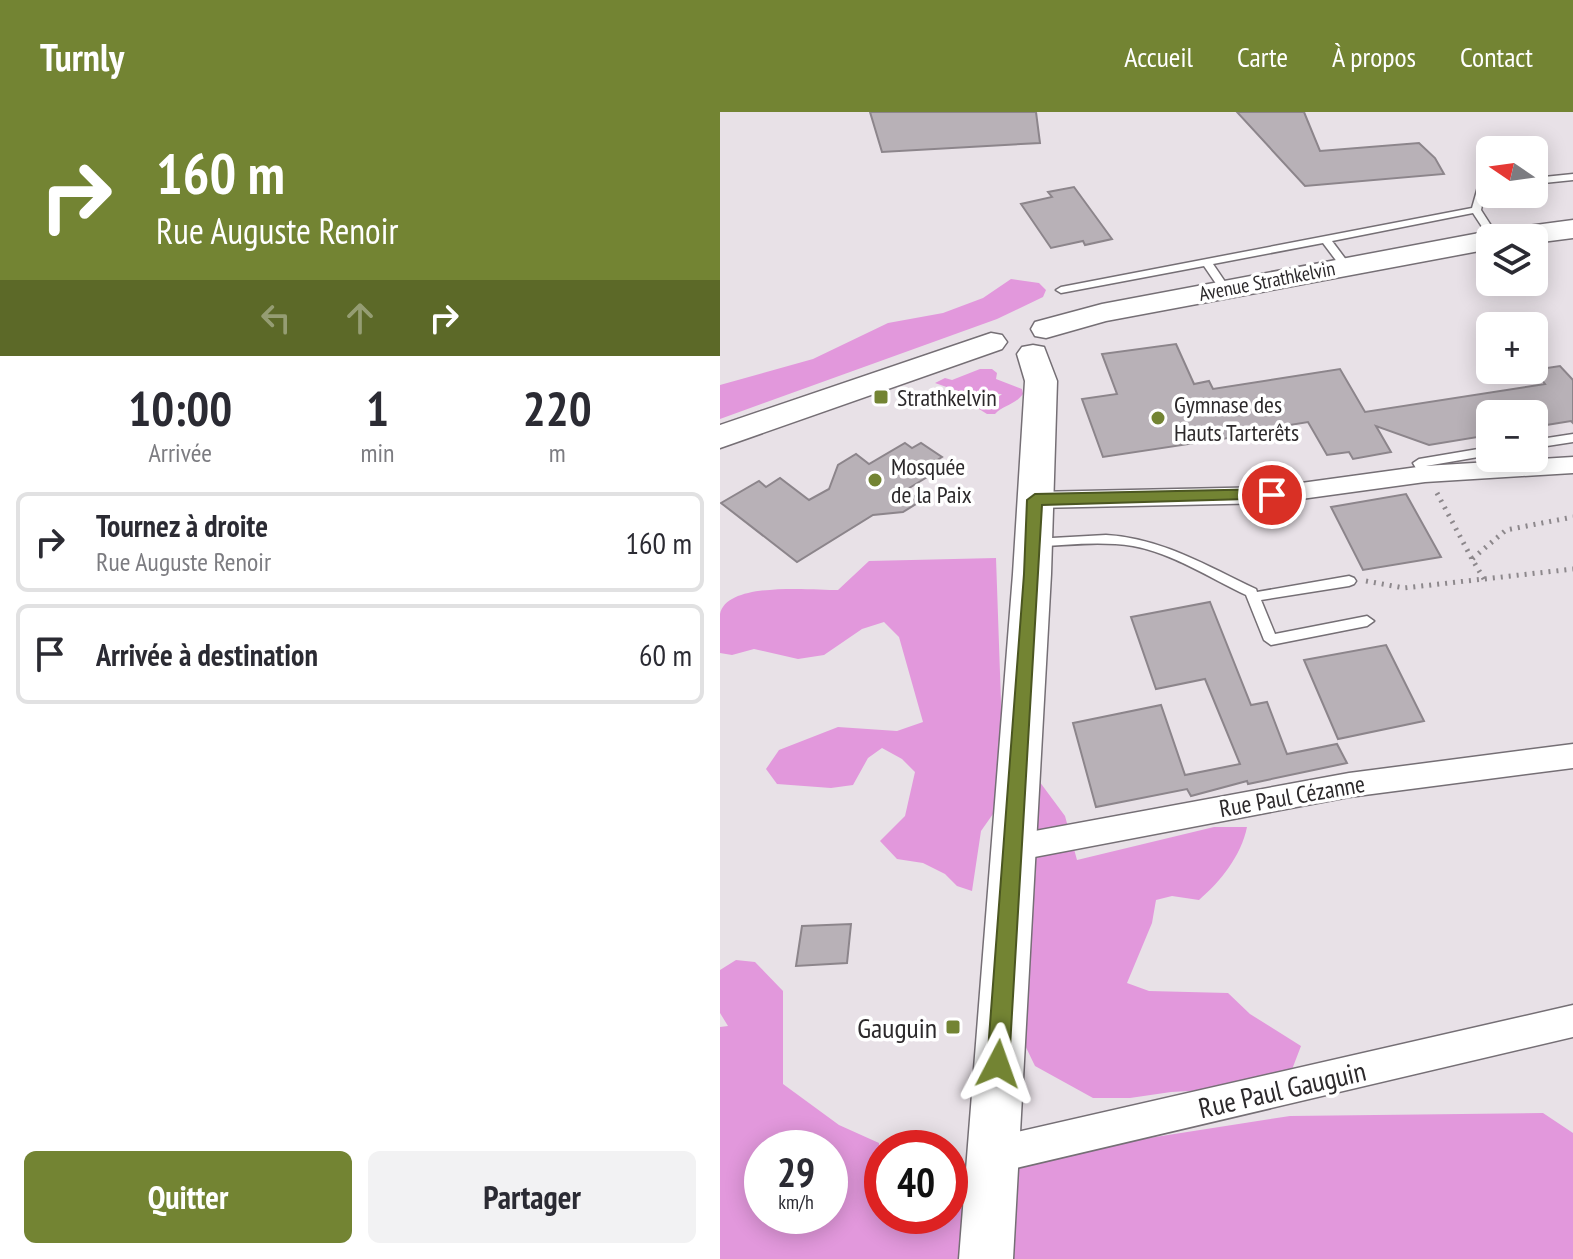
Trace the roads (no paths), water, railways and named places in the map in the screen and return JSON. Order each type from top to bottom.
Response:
[{"type":"street","points":[[1548,232],[1573,229]]},
{"type":"street","name":"Avenue Strathkelvin","points":[[1040,342],[1082,318],[1476,242]]},
{"type":"street","points":[[720,437],[991,342],[1002,353],[1011,356],[1040,342],[1033,543],[986,1259]]},
{"type":"street","points":[[1035,500],[1272,495],[1425,474],[1573,465]]},
{"type":"street","name":"Rue Paul Cézanne","points":[[1013,848],[1349,785],[1573,756]]},
{"type":"street","name":"Rue Paul Gauguin","points":[[991,1156],[1573,1021]]},
{"type":"lane","points":[[1548,180],[1573,177]]},
{"type":"lane","points":[[1061,290],[1476,210],[1484,224]]},
{"type":"lane","points":[[1325,239],[1345,265]]},
{"type":"lane","points":[[1206,261],[1225,289]]},
{"type":"lane","points":[[1548,442],[1573,438]]},
{"type":"lane","points":[[1425,474],[1419,463],[1476,453]]},
{"type":"lane","points":[[1033,543],[1094,541],[1144,544],[1188,561],[1251,592],[1271,640],[1367,621]]},
{"type":"lane","points":[[1253,597],[1349,581]]},
{"type":"place","name":"Strathkelvin","points":[[881,397]]},
{"type":"place","name":"Gymnase des Hauts Tarterêts","points":[[1158,418]]},
{"type":"place","name":"Mosquée de la Paix","points":[[875,480]]},
{"type":"place","name":"Gauguin","points":[[953,1027]]}]
